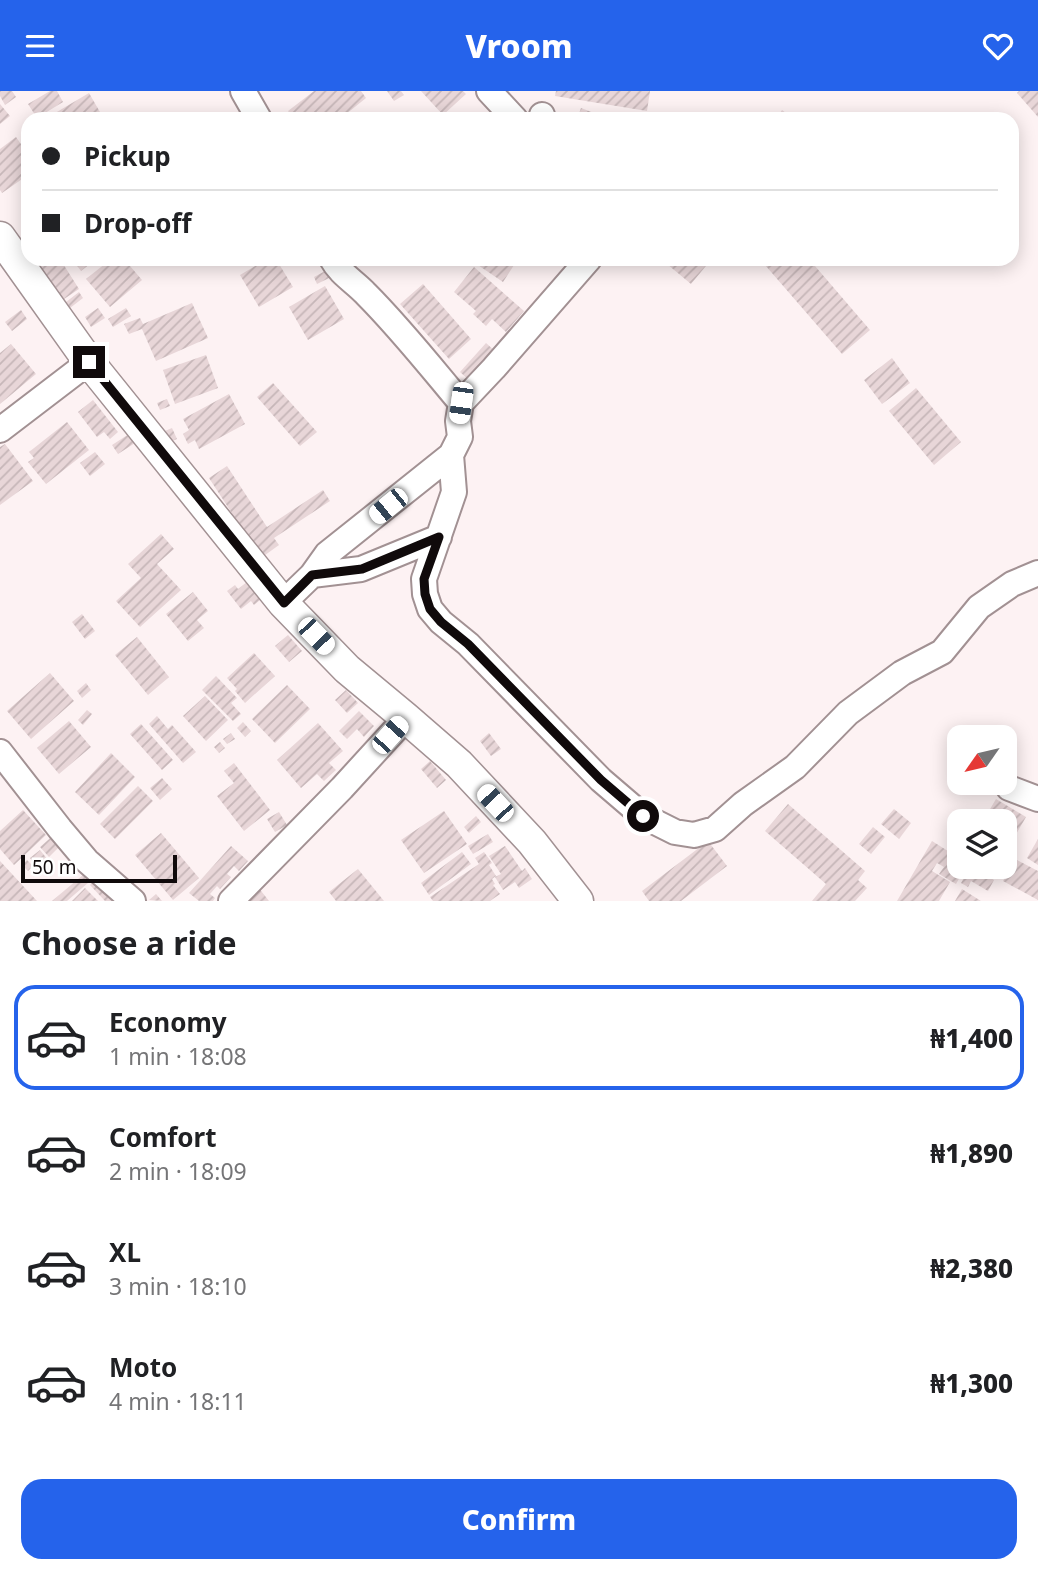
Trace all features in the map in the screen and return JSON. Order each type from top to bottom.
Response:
[{"type":"street","points":[[243,91],[255,112]]},
{"type":"street","points":[[489,91],[509,112]]},
{"type":"street","points":[[0,237],[89,362],[284,603],[348,669],[459,764],[532,842],[578,901]]},
{"type":"street","points":[[336,266],[366,293],[461,403]]},
{"type":"street","points":[[284,603],[312,575],[327,554],[451,455],[460,437],[458,421],[461,403],[583,266]]},
{"type":"street","points":[[0,430],[89,362]]},
{"type":"street","points":[[451,455],[454,492],[424,579],[430,609],[441,622],[468,644],[601,780],[643,816],[675,832],[694,835],[715,829],[743,804],[795,767],[848,713],[902,673],[942,652],[979,607],[1013,584],[1038,573]]},
{"type":"street","points":[[312,575],[362,569],[439,537]]},
{"type":"street","points":[[232,901],[406,718]]},
{"type":"street","points":[[0,751],[87,861],[133,901]]},
{"type":"street","points":[[1017,791],[1038,799]]},
{"type":"building","points":[[0,91],[12,91],[16,97],[5,105]]},
{"type":"building","points":[[50,91],[57,91],[63,102],[47,112],[33,112],[28,104]]},
{"type":"building","points":[[314,91],[361,91],[366,98],[349,112],[288,111]]},
{"type":"building","points":[[387,91],[401,91],[404,95],[394,101]]},
{"type":"building","points":[[421,91],[463,91],[466,94],[446,112],[440,112]]},
{"type":"building","points":[[556,91],[650,91],[647,111],[555,96]]},
{"type":"building","points":[[1038,91],[1038,117],[1017,93]]},
{"type":"building","points":[[89,93],[100,112],[57,112]]},
{"type":"building","points":[[0,104],[10,116],[0,124]]},
{"type":"building","points":[[16,137],[21,144],[21,180],[2,193],[0,190],[0,149]]},
{"type":"building","points":[[38,266],[64,266],[79,289],[61,301]]},
{"type":"building","points":[[102,266],[130,266],[142,280],[110,307],[86,279]]},
{"type":"building","points":[[255,266],[280,266],[293,287],[259,307],[240,275]]},
{"type":"building","points":[[479,266],[513,266],[503,282]]},
{"type":"building","points":[[669,266],[706,266],[691,284]]},
{"type":"building","points":[[766,266],[815,266],[870,330],[842,354]]},
{"type":"building","points":[[474,267],[524,311],[506,332],[492,319],[486,326],[473,314],[476,311],[454,292]]},
{"type":"building","points":[[329,269],[333,276],[317,284],[314,277]]},
{"type":"building","points":[[423,284],[471,339],[449,359],[400,304]]},
{"type":"building","points":[[325,286],[344,319],[308,340],[289,307]]},
{"type":"building","points":[[79,292],[83,298],[70,308],[66,302]]},
{"type":"building","points":[[192,303],[208,338],[156,361],[142,329],[129,334],[124,324],[140,318],[143,324]]},
{"type":"building","points":[[98,308],[105,318],[91,327],[85,317]]},
{"type":"building","points":[[126,308],[131,316],[113,327],[108,319]]},
{"type":"building","points":[[21,310],[27,319],[12,331],[5,322]]},
{"type":"building","points":[[486,343],[496,352],[470,381],[460,372]]},
{"type":"building","points":[[11,344],[36,374],[0,404],[0,353]]},
{"type":"building","points":[[206,355],[218,388],[175,404],[163,370]]},
{"type":"building","points":[[892,358],[910,383],[882,404],[864,380]]},
{"type":"building","points":[[273,383],[317,432],[300,446],[257,397]]},
{"type":"building","points":[[916,388],[961,442],[934,465],[889,411]]},
{"type":"building","points":[[229,394],[245,424],[199,449],[195,440],[188,444],[183,434],[189,430],[183,419]]},
{"type":"building","points":[[167,399],[170,406],[160,410],[157,403]]},
{"type":"building","points":[[93,400],[118,432],[110,439],[104,432],[97,437],[78,412]]},
{"type":"building","points":[[67,422],[89,450],[46,484],[28,462],[34,458],[29,452]]},
{"type":"building","points":[[172,428],[177,439],[170,442],[165,431]]},
{"type":"building","points":[[129,434],[135,443],[118,454],[112,445]]},
{"type":"building","points":[[5,444],[33,481],[0,505],[0,447]]},
{"type":"building","points":[[95,452],[105,464],[90,476],[80,463]]},
{"type":"building","points":[[227,466],[267,527],[323,490],[330,501],[274,538],[279,545],[261,558],[209,478]]},
{"type":"building","points":[[161,534],[174,549],[157,564],[181,590],[140,627],[116,601],[141,578],[128,564]]},
{"type":"building","points":[[247,582],[260,600],[254,605],[251,601],[241,609],[227,591],[235,585],[238,589]]},
{"type":"building","points":[[193,592],[208,611],[197,620],[204,628],[188,641],[166,614]]},
{"type":"building","points":[[82,614],[95,631],[85,639],[72,622]]},
{"type":"building","points":[[288,635],[302,651],[289,662],[275,646]]},
{"type":"building","points":[[137,637],[169,677],[148,695],[115,655]]},
{"type":"building","points":[[254,653],[275,676],[245,703],[227,678]]},
{"type":"building","points":[[50,673],[74,701],[31,739],[7,711]]},
{"type":"building","points":[[216,676],[237,698],[231,703],[241,714],[233,721],[202,690]]},
{"type":"building","points":[[86,683],[91,690],[82,698],[77,691]]},
{"type":"building","points":[[287,685],[310,709],[275,743],[252,719]]},
{"type":"building","points":[[346,690],[358,703],[347,713],[335,700]]},
{"type":"building","points":[[205,696],[228,720],[206,741],[183,716]]},
{"type":"building","points":[[87,710],[92,714],[83,725],[78,720]]},
{"type":"building","points":[[359,711],[374,726],[364,737],[357,729],[347,739],[339,731]]},
{"type":"building","points":[[157,716],[168,729],[172,725],[196,752],[183,763],[149,724]]},
{"type":"building","points":[[69,721],[91,747],[59,774],[37,748]]},
{"type":"building","points":[[243,722],[251,731],[245,737],[237,728]]},
{"type":"building","points":[[318,723],[343,751],[329,763],[336,770],[324,781],[317,774],[301,788],[277,760]]},
{"type":"building","points":[[141,724],[173,760],[162,770],[130,734]]},
{"type":"building","points":[[231,733],[235,739],[227,744],[223,739]]},
{"type":"building","points":[[489,733],[501,749],[491,756],[480,741]]},
{"type":"building","points":[[220,742],[225,748],[219,753],[214,747]]},
{"type":"building","points":[[111,753],[135,777],[99,815],[75,792]]},
{"type":"building","points":[[430,761],[446,780],[437,788],[421,769]]},
{"type":"building","points":[[234,763],[270,810],[244,831],[217,796],[234,783],[224,771]]},
{"type":"building","points":[[162,778],[172,789],[160,800],[150,788]]},
{"type":"building","points":[[138,786],[153,801],[115,839],[100,824]]},
{"type":"building","points":[[996,799],[1013,809],[990,809]]},
{"type":"building","points":[[788,804],[865,871],[858,880],[867,888],[855,901],[812,901],[826,884],[765,831]]},
{"type":"building","points":[[894,809],[911,823],[899,839],[881,824]]},
{"type":"building","points":[[23,810],[46,835],[14,865],[0,849],[0,831]]},
{"type":"building","points":[[444,811],[467,844],[424,873],[401,840]]},
{"type":"building","points":[[279,812],[287,825],[275,832],[267,819]]},
{"type":"building","points":[[1017,812],[1026,817],[1017,832]]},
{"type":"building","points":[[476,816],[481,822],[469,833],[464,827]]},
{"type":"building","points":[[873,827],[885,837],[871,854],[859,844]]},
{"type":"building","points":[[56,833],[64,842],[49,857],[40,847]]},
{"type":"building","points":[[161,833],[199,878],[173,900],[135,855]]},
{"type":"building","points":[[488,834],[493,842],[473,854],[468,846]]},
{"type":"building","points":[[1038,839],[1038,865],[1027,858]]},
{"type":"building","points":[[708,841],[727,866],[681,901],[649,901],[642,891]]},
{"type":"building","points":[[932,841],[947,850],[947,879],[939,874],[944,867],[937,863],[932,871],[950,882],[939,901],[897,901]]},
{"type":"building","points":[[231,846],[248,861],[239,871],[234,866],[227,874],[231,877],[220,889],[217,886],[210,894],[215,898],[213,901],[199,901],[189,893]]},
{"type":"building","points":[[505,846],[522,871],[525,868],[532,879],[519,888],[515,882],[503,890],[495,877],[501,874],[489,856]]},
{"type":"building","points":[[40,850],[48,860],[38,868],[30,858]]},
{"type":"building","points":[[462,852],[471,864],[429,895],[421,883]]},
{"type":"building","points":[[484,852],[492,863],[489,865],[496,876],[492,879],[495,884],[493,885],[500,894],[490,901],[433,901],[430,897],[479,864],[475,858]]},
{"type":"building","points":[[27,860],[33,866],[28,871],[22,865]]},
{"type":"building","points":[[1017,860],[1038,871],[1038,900],[1003,881],[1017,879]]},
{"type":"building","points":[[0,861],[37,901],[0,901]]},
{"type":"building","points":[[90,869],[96,876],[67,901],[52,901]]},
{"type":"building","points":[[358,869],[384,901],[336,901],[329,892]]},
{"type":"building","points":[[99,876],[123,901],[105,901],[90,885]]},
{"type":"building","points":[[963,879],[994,880],[988,891],[971,881],[968,887],[961,883]]},
{"type":"building","points":[[258,887],[269,901],[245,901]]},
{"type":"building","points":[[85,888],[98,901],[72,901]]},
{"type":"building","points":[[962,889],[981,901],[955,901]]},
{"type":"building","points":[[156,894],[162,901],[149,900]]},
{"type":"route","points":[[89,362],[284,603],[312,575],[362,569],[439,537],[424,579],[430,609],[441,622],[468,644],[601,780],[643,816]]}]
